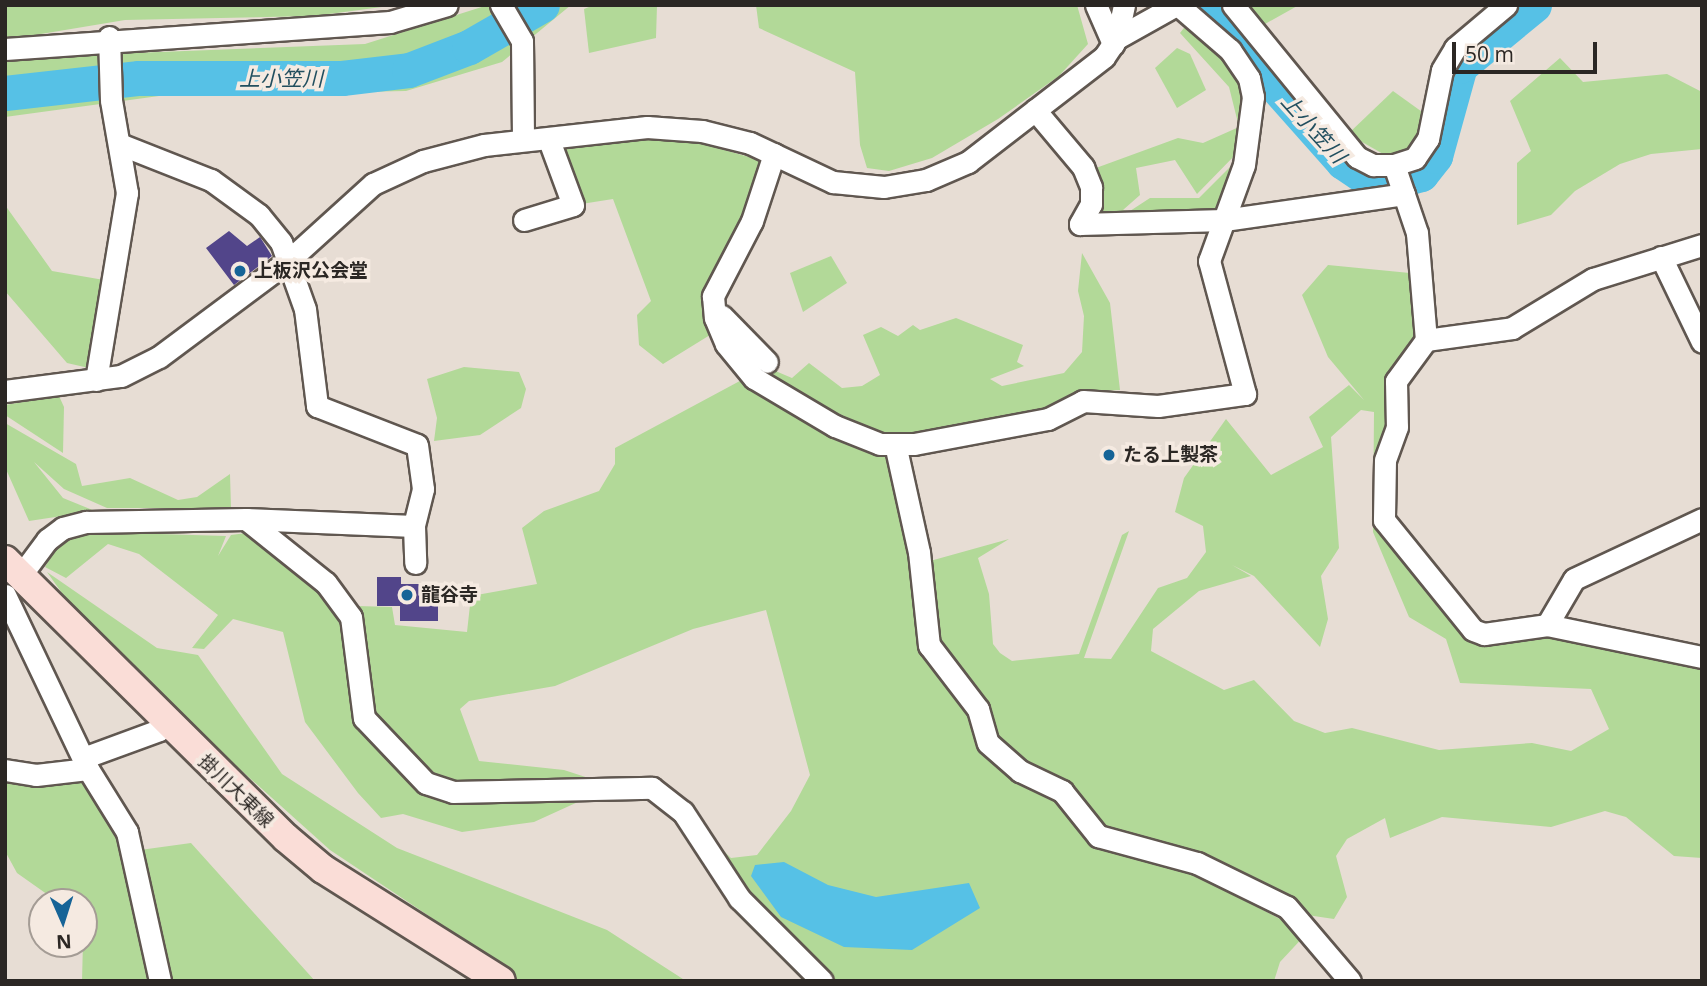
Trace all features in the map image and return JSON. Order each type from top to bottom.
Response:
[{"type":"main road","name":"掛川大東線","points":[[10,576],[323,869],[500,981]]},
{"type":"street","points":[[5,49],[109,37],[390,22],[447,5]]},
{"type":"street","points":[[501,5],[522,41],[523,139]]},
{"type":"street","points":[[1096,5],[1115,41]]},
{"type":"street","points":[[1115,41],[1124,5]]},
{"type":"street","points":[[1233,5],[1357,156],[1399,180],[1417,233],[1426,340],[1396,381],[1397,427],[1385,460],[1384,520],[1474,630],[1547,625],[1702,657]]},
{"type":"street","points":[[1035,110],[1083,167],[1091,187],[1091,204],[1080,224],[1224,220],[1399,180],[1428,139],[1443,70],[1455,48],[1506,5]]},
{"type":"street","points":[[5,391],[121,376],[159,357],[288,261],[373,184],[423,161],[523,139],[549,139],[647,127],[702,131],[774,154],[834,182],[895,185],[926,180],[968,162],[1035,110],[1115,41],[1174,7],[1230,50],[1249,78],[1253,97],[1244,165],[1209,261],[1245,394],[1158,406],[1097,399],[1015,427],[895,444],[880,444],[835,426],[754,378],[726,344],[715,318],[717,284],[752,221],[774,154]]},
{"type":"street","points":[[96,380],[127,193],[122,145],[111,100],[109,37]]},
{"type":"street","points":[[524,220],[573,205],[549,139]]},
{"type":"street","points":[[122,145],[211,180],[259,215],[288,261],[305,309],[317,406],[417,445],[423,489],[414,526],[415,563]]},
{"type":"street","points":[[1426,340],[1512,328],[1593,279],[1702,245]]},
{"type":"street","points":[[1661,257],[1702,342]]},
{"type":"street","points":[[717,284],[724,322],[766,362]]},
{"type":"street","points":[[895,444],[919,552],[929,645],[978,709],[988,743],[1020,771],[1062,791],[1098,836],[1197,863],[1287,907],[1350,981]]},
{"type":"street","points":[[160,981],[127,832],[86,763],[10,576],[63,528],[86,522],[246,519],[414,526]]},
{"type":"street","points":[[246,519],[326,583],[351,617],[363,718],[426,783],[453,792],[652,788],[683,812],[738,898],[822,981]]},
{"type":"street","points":[[1547,625],[1574,579],[1702,519]]},
{"type":"street","points":[[5,770],[36,775],[86,763],[159,730],[165,723]]},
{"type":"green space","points":[[5,5],[397,5],[314,16],[125,20],[5,40]]},
{"type":"green space","points":[[488,5],[571,5],[502,62],[406,91],[159,96],[5,117],[5,58],[365,44]]},
{"type":"green space","points":[[594,5],[657,5],[656,38],[589,53],[584,9]]},
{"type":"green space","points":[[756,5],[1077,5],[1088,44],[1059,76],[998,119],[932,158],[889,171],[867,168],[860,145],[855,72],[759,28]]},
{"type":"green space","points":[[1246,5],[1299,5],[1265,24]]},
{"type":"green space","points":[[1187,24],[1206,35],[1211,49],[1235,69],[1244,85],[1240,150],[1197,194],[1175,160],[1136,168],[1140,195],[1123,210],[1170,219],[1087,224],[1085,172],[1178,138],[1203,143],[1239,127],[1229,87],[1180,33]]},
{"type":"green space","points":[[1177,48],[1190,54],[1206,90],[1177,108],[1155,68]]},
{"type":"green space","points":[[1560,58],[1583,82],[1667,74],[1702,92],[1702,149],[1651,154],[1620,164],[1575,191],[1551,215],[1517,225],[1517,163],[1531,151],[1510,101]]},
{"type":"green space","points":[[1393,91],[1425,114],[1423,139],[1392,159],[1348,134]]},
{"type":"green space","points":[[668,134],[767,162],[710,314],[702,313],[710,335],[663,364],[639,345],[637,315],[651,301],[613,199],[575,205],[554,143]]},
{"type":"green space","points":[[1237,160],[1222,216],[1130,211],[1150,198],[1199,198]]},
{"type":"green space","points":[[5,205],[52,271],[104,280],[102,371],[67,363],[5,291]]},
{"type":"green space","points":[[1082,253],[1110,303],[1120,390],[1079,392],[1056,407],[897,456],[930,561],[1009,539],[978,558],[989,594],[993,644],[1000,653],[1012,661],[1079,654],[1122,535],[1129,531],[1084,658],[1111,659],[1158,588],[1187,578],[1206,552],[1203,526],[1175,512],[1184,478],[1226,419],[1271,475],[1323,447],[1309,417],[1349,385],[1364,400],[1328,357],[1302,295],[1328,265],[1420,274],[1426,340],[1395,381],[1385,520],[1473,630],[1547,625],[1702,657],[1702,858],[1674,856],[1626,817],[1605,811],[1551,827],[1442,817],[1390,838],[1385,818],[1347,839],[1336,856],[1347,897],[1334,919],[1259,908],[1307,933],[1280,962],[1274,981],[822,981],[683,812],[731,858],[757,855],[791,811],[810,775],[766,610],[693,629],[555,686],[469,701],[460,709],[479,761],[564,770],[613,786],[534,822],[462,832],[403,814],[381,818],[358,793],[305,722],[283,632],[233,619],[204,649],[192,648],[218,615],[139,554],[108,544],[66,578],[45,567],[59,543],[92,532],[226,536],[218,556],[231,535],[261,531],[310,581],[357,606],[392,607],[395,625],[467,632],[471,596],[537,584],[522,528],[544,511],[599,491],[615,464],[615,448],[766,367],[792,378],[809,363],[842,388],[862,386],[880,375],[863,335],[881,327],[898,336],[913,325],[920,330],[956,318],[1023,345],[1017,362],[1024,366],[990,379],[1002,386],[1064,373],[1082,352],[1084,316],[1078,291]],"holes":[[[1361,410],[1374,412],[1373,532],[1409,617],[1446,639],[1460,683],[1591,689],[1609,729],[1571,751],[1532,743],[1439,750],[1352,728],[1325,733],[1294,721],[1254,680],[1224,690],[1151,651],[1153,629],[1199,591],[1251,576],[1232,565],[1254,576],[1320,647],[1328,619],[1321,576],[1339,548],[1331,437]]]},
{"type":"green space","points":[[831,256],[847,283],[803,312],[790,273]]},
{"type":"green space","points":[[464,367],[519,372],[526,389],[521,408],[480,435],[434,441],[437,418],[427,379]]},
{"type":"green space","points":[[59,396],[64,407],[63,453],[5,415],[5,405]]},
{"type":"green space","points":[[5,423],[76,464],[82,486],[130,478],[178,500],[197,497],[230,474],[231,508],[107,508],[64,489],[34,462],[63,498],[95,511],[29,521],[5,467]]},
{"type":"green space","points":[[47,572],[157,648],[198,655],[282,774],[397,848],[607,930],[686,981],[508,981],[429,916],[330,850],[204,737],[74,610]]},
{"type":"green space","points":[[5,779],[13,784],[90,780],[140,850],[191,843],[315,981],[82,981],[83,958],[98,958],[98,888],[38,888],[17,873],[5,851]]},
{"type":"water","points":[[784,862],[828,885],[876,897],[969,883],[980,908],[912,950],[844,947],[781,917],[751,876],[755,865]]},
{"type":"building","name":"上板沢公会堂","points":[[229,231],[247,246],[260,237],[272,256],[234,285],[206,248]]},
{"type":"building","name":"龍谷寺","points":[[377,577],[401,577],[401,584],[438,584],[438,621],[400,621],[400,606],[377,606]]},
{"type":"waterway","name":"上小笠川","points":[[5,93],[139,78],[342,78],[409,70],[469,47],[542,5]]},
{"type":"waterway","name":"上小笠川","points":[[1192,5],[1225,29],[1343,162],[1367,178],[1391,182],[1421,174],[1435,156],[1460,66],[1534,5]]},
{"type":"place","name":"上板沢公会堂","points":[[240,271]]},
{"type":"place","name":"たる上製茶","points":[[1109,455]]},
{"type":"place","name":"龍谷寺","points":[[407,595]]}]
